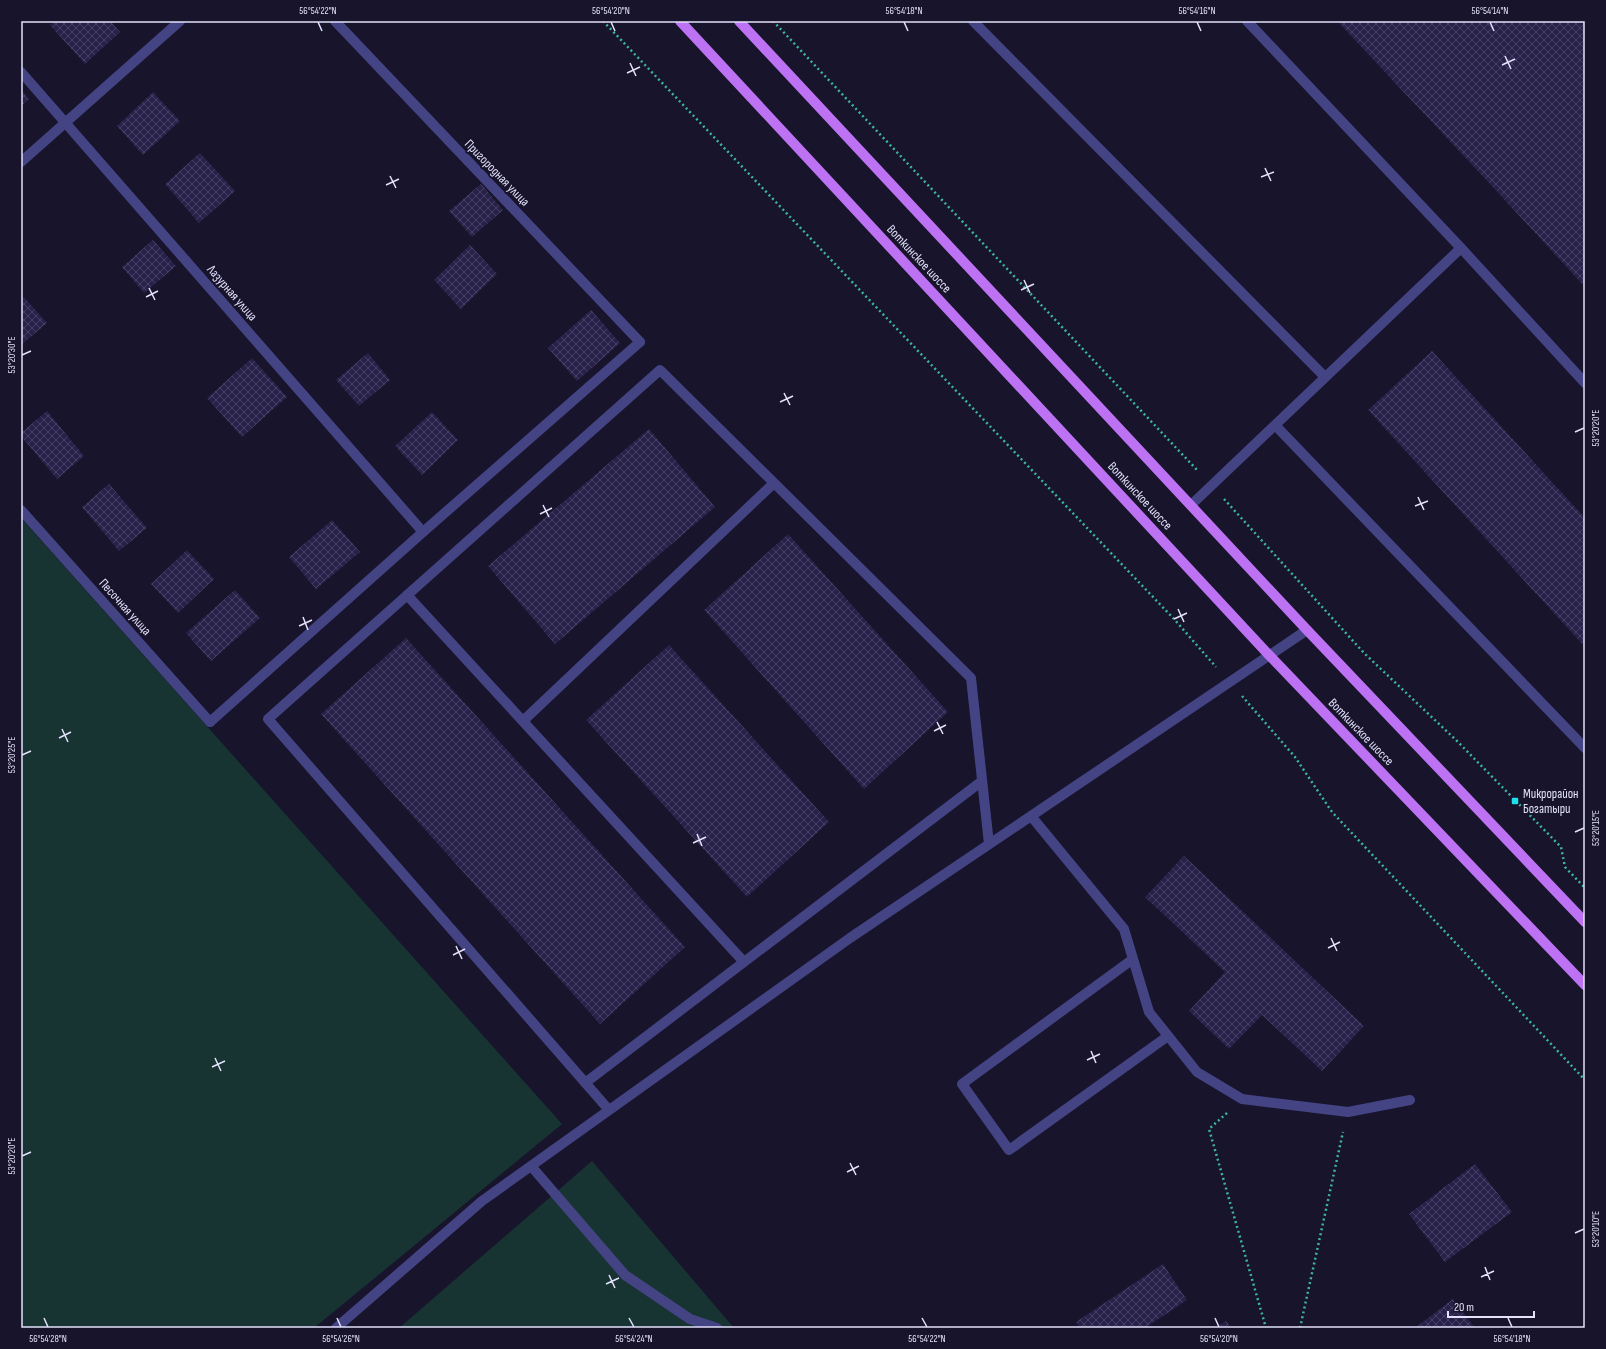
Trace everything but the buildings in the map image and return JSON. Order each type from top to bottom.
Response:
[{"type":"main road","name":"Воткинское шоссе","points":[[680,21],[1269,655],[1585,985]]},
{"type":"main road","points":[[739,21],[1307,630],[1585,922]]},
{"type":"street","points":[[21,162],[180,21]]},
{"type":"street","name":"Пригородная улица","points":[[335,21],[640,342],[423,532]]},
{"type":"street","points":[[973,21],[1326,377]]},
{"type":"street","points":[[1247,21],[1461,248],[1585,383]]},
{"type":"street","name":"Лазурная улица","points":[[21,72],[423,532]]},
{"type":"street","points":[[1191,505],[1461,248]]},
{"type":"street","points":[[609,1110],[268,719],[660,370],[971,678],[989,844]]},
{"type":"street","points":[[1275,425],[1585,748]]},
{"type":"street","points":[[523,721],[774,483]]},
{"type":"street","name":"Песочная улица","points":[[21,510],[210,722],[423,532]]},
{"type":"street","points":[[408,595],[744,962]]},
{"type":"street","points":[[336,1328],[482,1201],[850,938],[1307,630]]},
{"type":"street","points":[[586,1083],[982,781]]},
{"type":"street","points":[[1030,816],[1124,929],[1149,1012],[1197,1072],[1242,1100],[1348,1112],[1410,1100]]},
{"type":"street","points":[[1133,959],[962,1084],[1009,1150],[1168,1036]]},
{"type":"street","points":[[531,1166],[625,1275],[690,1319],[716,1328]]},
{"type":"path","points":[[603,21],[1174,619],[1296,757],[1332,812],[1585,1080]]},
{"type":"path","points":[[773,21],[1212,485],[1364,652],[1457,741],[1561,846],[1565,867],[1585,888]]},
{"type":"path","points":[[1242,1100],[1209,1129],[1266,1328]]},
{"type":"path","points":[[1300,1328],[1348,1112]]},
{"type":"green space","points":[[21,518],[562,1124],[314,1328],[21,1328]]},
{"type":"green space","points":[[592,1161],[734,1328],[399,1328]]},
{"type":"place","name":"Микрорайон Богатыри","points":[[1515,801]]}]
